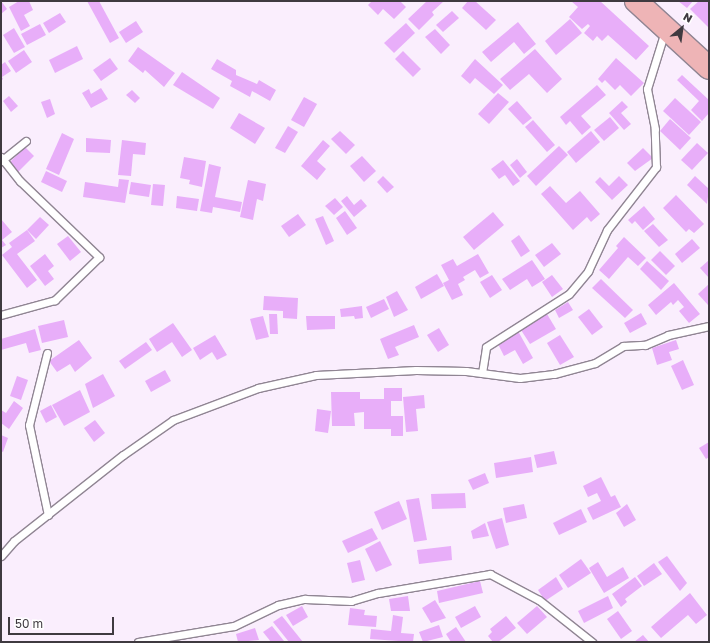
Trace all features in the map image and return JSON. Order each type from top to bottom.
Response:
[{"type":"main road","points":[[636,1],[709,68]]},
{"type":"lane","points":[[482,373],[486,347],[569,294],[588,271],[607,230],[656,167],[655,129],[647,89],[666,28]]},
{"type":"lane","points":[[1,315],[55,300],[99,257],[20,181],[2,159],[26,141]]},
{"type":"lane","points":[[1,556],[14,541],[123,455],[173,420],[258,388],[316,375],[416,370],[482,373],[520,378],[554,374],[595,362],[623,346],[645,346],[668,336],[709,326]]},
{"type":"lane","points":[[47,353],[29,425],[48,515]]},
{"type":"lane","points":[[138,642],[234,626],[278,605],[305,599],[351,601],[378,594],[490,574],[539,600],[592,642]]},
{"type":"building","points":[[1,1],[7,9],[1,14]]},
{"type":"building","points":[[19,1],[29,1],[33,10],[24,15],[30,26],[21,31],[9,7]]},
{"type":"building","points":[[87,1],[99,1],[119,38],[110,43]]},
{"type":"building","points":[[372,1],[400,1],[406,7],[394,19],[383,9],[378,15],[368,5]]},
{"type":"building","points":[[427,1],[444,1],[432,12],[434,15],[419,30],[408,19]]},
{"type":"building","points":[[468,1],[475,1],[496,20],[486,30],[462,8]]},
{"type":"building","points":[[571,1],[600,1],[649,46],[636,60],[608,35],[602,41],[597,36],[593,41],[584,33],[590,26],[588,24],[582,29],[569,17],[578,7]]},
{"type":"building","points":[[678,1],[693,1],[687,8]]},
{"type":"building","points":[[699,1],[709,1],[709,28],[690,9]]},
{"type":"building","points":[[452,11],[459,18],[443,32],[436,25]]},
{"type":"building","points":[[60,13],[66,22],[49,33],[43,23]]},
{"type":"building","points":[[570,19],[582,33],[556,55],[545,41]]},
{"type":"building","points":[[136,21],[143,32],[126,43],[119,32]]},
{"type":"building","points":[[518,22],[536,44],[524,54],[514,42],[491,62],[482,52]]},
{"type":"building","points":[[406,23],[415,33],[394,53],[384,43]]},
{"type":"building","points":[[40,24],[46,35],[27,45],[21,34]]},
{"type":"building","points":[[14,28],[25,47],[14,53],[3,35]]},
{"type":"building","points":[[435,29],[450,45],[441,54],[425,37]]},
{"type":"building","points":[[77,46],[83,59],[55,73],[49,60]]},
{"type":"building","points":[[138,47],[175,73],[164,87],[145,70],[143,73],[128,61]]},
{"type":"building","points":[[535,49],[562,79],[547,93],[529,74],[510,90],[500,79]]},
{"type":"building","points":[[24,50],[32,62],[16,73],[8,61]]},
{"type":"building","points":[[403,51],[421,69],[413,77],[395,59]]},
{"type":"building","points":[[110,58],[118,69],[101,81],[93,70]]},
{"type":"building","points":[[616,58],[644,83],[631,96],[620,85],[615,90],[605,80],[602,83],[598,79]]},
{"type":"building","points":[[217,59],[236,70],[236,75],[257,84],[259,80],[276,90],[270,101],[252,91],[250,97],[230,86],[232,81],[211,69]]},
{"type":"building","points":[[475,59],[503,85],[494,94],[475,78],[470,84],[461,76]]},
{"type":"building","points":[[5,62],[11,71],[2,77],[3,79],[1,81],[1,65]]},
{"type":"building","points":[[182,72],[220,98],[213,109],[173,85]]},
{"type":"building","points":[[682,75],[709,100],[709,113],[702,121],[691,110],[699,101],[677,80]]},
{"type":"building","points":[[597,85],[606,95],[581,116],[591,127],[582,135],[570,121],[566,125],[560,117]]},
{"type":"building","points":[[101,88],[108,99],[91,108],[82,93],[89,89],[91,94]]},
{"type":"building","points":[[132,90],[140,98],[135,103],[126,95]]},
{"type":"building","points":[[498,93],[509,102],[489,124],[478,114]]},
{"type":"building","points":[[9,96],[18,106],[11,112],[3,101]]},
{"type":"building","points":[[304,97],[317,104],[304,127],[291,120]]},
{"type":"building","points":[[675,98],[701,122],[689,135],[663,111]]},
{"type":"building","points":[[50,99],[55,114],[47,118],[41,102]]},
{"type":"building","points":[[517,101],[532,118],[523,125],[508,109]]},
{"type":"building","points":[[622,101],[628,107],[621,113],[631,124],[624,130],[609,113]]},
{"type":"building","points":[[239,113],[265,128],[255,144],[230,128]]},
{"type":"building","points":[[610,117],[619,128],[604,141],[594,130]]},
{"type":"building","points":[[670,119],[691,138],[680,150],[660,131]]},
{"type":"building","points":[[533,120],[555,145],[547,152],[525,127]]},
{"type":"building","points":[[288,126],[298,132],[285,153],[275,148]]},
{"type":"building","points":[[340,131],[355,145],[346,154],[331,139]]},
{"type":"building","points":[[591,131],[600,142],[576,163],[567,152]]},
{"type":"building","points":[[62,133],[74,139],[59,175],[46,169]]},
{"type":"building","points":[[86,138],[111,140],[110,153],[86,152]]},
{"type":"building","points":[[122,140],[146,143],[145,155],[133,154],[131,176],[118,175]]},
{"type":"building","points":[[323,140],[330,146],[317,161],[326,169],[317,180],[301,166]]},
{"type":"building","points":[[697,143],[708,153],[692,170],[681,160]]},
{"type":"building","points":[[559,146],[568,155],[536,186],[527,176]]},
{"type":"building","points":[[25,147],[34,156],[18,172],[9,163]]},
{"type":"building","points":[[643,148],[653,158],[635,171],[627,163]]},
{"type":"building","points":[[362,156],[376,171],[364,182],[350,166]]},
{"type":"building","points":[[184,157],[206,161],[202,187],[189,184],[190,180],[180,178]]},
{"type":"building","points":[[517,159],[527,172],[520,178],[510,165]]},
{"type":"building","points":[[503,160],[520,181],[513,186],[505,175],[499,179],[491,169]]},
{"type":"building","points":[[209,164],[221,167],[215,197],[242,202],[240,212],[213,207],[212,213],[200,211]]},
{"type":"building","points":[[46,171],[67,181],[62,192],[41,182]]},
{"type":"building","points":[[383,176],[394,187],[387,193],[377,182]]},
{"type":"building","points":[[619,176],[628,185],[612,200],[595,182],[600,177],[609,186]]},
{"type":"building","points":[[695,176],[709,189],[707,204],[687,185]]},
{"type":"building","points":[[119,179],[129,180],[125,203],[83,197],[85,182],[118,187]]},
{"type":"building","points":[[248,180],[266,184],[263,201],[257,199],[253,220],[240,217]]},
{"type":"building","points":[[131,182],[151,185],[149,197],[129,194]]},
{"type":"building","points":[[153,184],[165,185],[163,206],[151,205]]},
{"type":"building","points":[[550,186],[566,203],[580,191],[600,214],[591,222],[587,217],[573,230],[541,194]]},
{"type":"building","points":[[676,195],[704,224],[694,233],[689,229],[686,232],[663,208]]},
{"type":"building","points":[[177,196],[199,199],[197,211],[176,208]]},
{"type":"building","points":[[347,196],[354,205],[361,199],[367,206],[354,217],[341,201]]},
{"type":"building","points":[[335,198],[343,207],[334,215],[325,206]]},
{"type":"building","points":[[644,206],[655,219],[643,230],[635,221],[632,224],[628,220]]},
{"type":"building","points":[[345,211],[357,228],[347,235],[336,218]]},
{"type":"building","points":[[493,212],[504,225],[474,250],[463,237]]},
{"type":"building","points":[[298,214],[306,225],[289,237],[281,226]]},
{"type":"building","points":[[323,216],[334,241],[326,245],[315,219]]},
{"type":"building","points":[[40,217],[49,225],[36,239],[27,230]]},
{"type":"building","points":[[1,219],[12,232],[2,240],[6,245],[1,248]]},
{"type":"building","points":[[653,224],[668,240],[659,247],[644,231]]},
{"type":"building","points":[[27,230],[35,241],[17,254],[37,280],[27,288],[2,255],[12,247],[9,243]]},
{"type":"building","points":[[519,235],[530,251],[521,257],[511,241]]},
{"type":"building","points":[[68,236],[81,252],[70,261],[57,244]]},
{"type":"building","points":[[624,237],[646,258],[638,266],[628,257],[609,279],[599,270],[618,248],[616,246]]},
{"type":"building","points":[[692,239],[700,248],[682,263],[675,254]]},
{"type":"building","points":[[552,243],[561,254],[544,267],[535,255]]},
{"type":"building","points":[[660,251],[675,266],[666,275],[651,260]]},
{"type":"building","points":[[45,254],[54,266],[48,271],[54,279],[45,286],[30,266]]},
{"type":"building","points":[[478,254],[489,273],[480,278],[475,270],[463,277],[465,280],[458,284],[463,295],[452,300],[443,283],[449,280],[441,265],[453,259],[457,266]]},
{"type":"building","points":[[532,260],[545,279],[532,287],[527,279],[510,290],[502,279]]},
{"type":"building","points":[[709,260],[709,278],[700,268]]},
{"type":"building","points":[[647,261],[669,281],[661,290],[640,269]]},
{"type":"building","points":[[437,274],[444,286],[421,299],[415,287]]},
{"type":"building","points":[[492,275],[502,290],[490,298],[480,282]]},
{"type":"building","points":[[552,275],[563,289],[552,297],[542,282]]},
{"type":"building","points":[[601,279],[633,310],[625,318],[592,288]]},
{"type":"building","points":[[674,283],[700,314],[689,323],[679,311],[684,307],[678,300],[673,305],[671,302],[656,315],[648,305]]},
{"type":"building","points":[[709,284],[709,303],[708,305],[698,294]]},
{"type":"building","points":[[397,291],[408,310],[394,317],[386,297]]},
{"type":"building","points":[[264,296],[298,298],[297,319],[283,318],[283,311],[263,310]]},
{"type":"building","points":[[384,299],[389,309],[371,318],[366,307]]},
{"type":"building","points":[[568,302],[573,310],[559,318],[555,310]]},
{"type":"building","points":[[362,306],[363,318],[355,319],[354,316],[341,317],[340,309]]},
{"type":"building","points":[[589,309],[603,327],[592,335],[578,317]]},
{"type":"building","points":[[641,313],[647,324],[630,333],[624,323]]},
{"type":"building","points":[[269,314],[277,314],[278,334],[270,334]]},
{"type":"building","points":[[547,314],[556,329],[530,344],[521,330]]},
{"type":"building","points":[[263,316],[269,337],[256,340],[250,319]]},
{"type":"building","points":[[306,316],[335,316],[335,329],[307,330]]},
{"type":"building","points":[[64,320],[68,337],[42,343],[38,326]]},
{"type":"building","points":[[173,323],[192,350],[182,357],[172,342],[157,352],[149,339]]},
{"type":"building","points":[[414,325],[419,337],[395,347],[399,355],[388,359],[380,339]]},
{"type":"building","points":[[439,328],[449,345],[438,352],[427,335]]},
{"type":"building","points":[[35,329],[41,350],[29,353],[26,343],[1,350],[1,339]]},
{"type":"building","points":[[518,331],[533,358],[523,364],[515,350],[504,356],[497,342]]},
{"type":"building","points":[[215,335],[227,355],[217,360],[212,352],[200,360],[193,348]]},
{"type":"building","points":[[560,335],[574,357],[560,365],[547,343]]},
{"type":"building","points":[[79,340],[92,358],[75,372],[70,364],[57,372],[49,361]]},
{"type":"building","points":[[676,340],[679,349],[669,352],[672,360],[657,365],[652,348]]},
{"type":"building","points":[[146,342],[152,350],[125,369],[119,361]]},
{"type":"building","points":[[683,360],[694,385],[682,390],[671,366]]},
{"type":"building","points":[[165,370],[171,381],[151,392],[145,381]]},
{"type":"building","points":[[103,374],[115,396],[93,408],[85,384]]},
{"type":"building","points":[[17,376],[28,380],[21,400],[10,396]]},
{"type":"building","points":[[384,388],[402,388],[402,401],[391,401],[391,416],[403,416],[403,436],[391,436],[391,429],[364,429],[364,412],[354,413],[355,426],[332,426],[331,392],[360,392],[360,399],[384,399]]},
{"type":"building","points":[[80,390],[90,412],[64,426],[52,405]]},
{"type":"building","points":[[424,395],[425,408],[416,409],[418,431],[406,432],[403,397]]},
{"type":"building","points":[[14,401],[23,408],[9,429],[1,423],[1,410],[6,413]]},
{"type":"building","points":[[51,405],[57,417],[46,423],[40,411]]},
{"type":"building","points":[[317,409],[331,411],[328,433],[315,431]]},
{"type":"building","points":[[95,420],[105,433],[94,442],[84,428]]},
{"type":"building","points":[[1,435],[8,438],[3,452],[1,451]]},
{"type":"building","points":[[709,442],[709,457],[706,459],[699,448]]},
{"type":"building","points":[[554,451],[557,464],[537,468],[534,455]]},
{"type":"building","points":[[531,457],[533,472],[496,478],[494,463]]},
{"type":"building","points":[[485,473],[489,483],[473,490],[468,480]]},
{"type":"building","points":[[601,477],[611,497],[615,495],[621,507],[593,520],[587,508],[601,501],[597,493],[588,497],[583,486]]},
{"type":"building","points":[[465,493],[466,508],[432,509],[431,494]]},
{"type":"building","points":[[419,498],[427,540],[414,542],[406,500]]},
{"type":"building","points":[[399,501],[407,519],[382,530],[374,512]]},
{"type":"building","points":[[524,504],[527,518],[506,523],[503,508]]},
{"type":"building","points":[[627,504],[636,520],[624,527],[616,513]]},
{"type":"building","points":[[581,509],[587,522],[559,535],[553,523]]},
{"type":"building","points":[[502,518],[509,545],[496,549],[487,522]]},
{"type":"building","points":[[485,523],[489,536],[473,539],[471,531]]},
{"type":"building","points":[[372,528],[378,539],[348,553],[342,541]]},
{"type":"building","points":[[380,541],[392,565],[376,572],[365,549]]},
{"type":"building","points":[[451,546],[452,560],[419,564],[417,550]]},
{"type":"building","points":[[667,556],[687,583],[680,591],[658,562]]},
{"type":"building","points":[[581,559],[591,573],[568,588],[559,575]]},
{"type":"building","points":[[360,560],[365,580],[352,583],[347,563]]},
{"type":"building","points":[[598,562],[607,577],[623,567],[629,578],[604,593],[589,568]]},
{"type":"building","points":[[654,563],[662,574],[644,586],[637,576]]},
{"type":"building","points":[[556,577],[563,589],[545,601],[538,590]]},
{"type":"building","points":[[635,577],[642,586],[625,599],[627,602],[621,607],[612,594]]},
{"type":"building","points":[[480,581],[483,593],[439,603],[437,591]]},
{"type":"building","points":[[690,593],[707,615],[696,624],[688,615],[661,638],[651,627]]},
{"type":"building","points":[[408,596],[410,611],[391,611],[389,599]]},
{"type":"building","points":[[608,596],[613,608],[584,623],[578,611]]},
{"type":"building","points":[[435,600],[446,618],[431,623],[422,608]]},
{"type":"building","points":[[302,606],[308,617],[293,626],[286,615]]},
{"type":"building","points":[[475,606],[481,617],[461,628],[455,617]]},
{"type":"building","points":[[537,606],[547,617],[527,634],[517,623]]},
{"type":"building","points":[[350,608],[365,610],[364,615],[377,616],[376,627],[348,625]]},
{"type":"building","points":[[618,611],[632,631],[621,639],[607,619]]},
{"type":"building","points":[[393,615],[403,617],[401,633],[414,634],[413,642],[370,639],[371,629],[391,631]]},
{"type":"building","points":[[282,616],[303,642],[289,642],[273,622]]},
{"type":"building","points":[[506,616],[516,628],[498,642],[493,642],[488,636],[492,632],[490,629]]},
{"type":"building","points":[[439,625],[443,637],[423,642],[419,632]]},
{"type":"building","points":[[272,626],[284,641],[283,642],[271,642],[263,632]]},
{"type":"building","points":[[456,627],[466,642],[451,642],[446,634]]},
{"type":"building","points":[[255,628],[259,640],[238,642],[236,634]]},
{"type":"building","points":[[643,635],[649,642],[634,642]]}]
